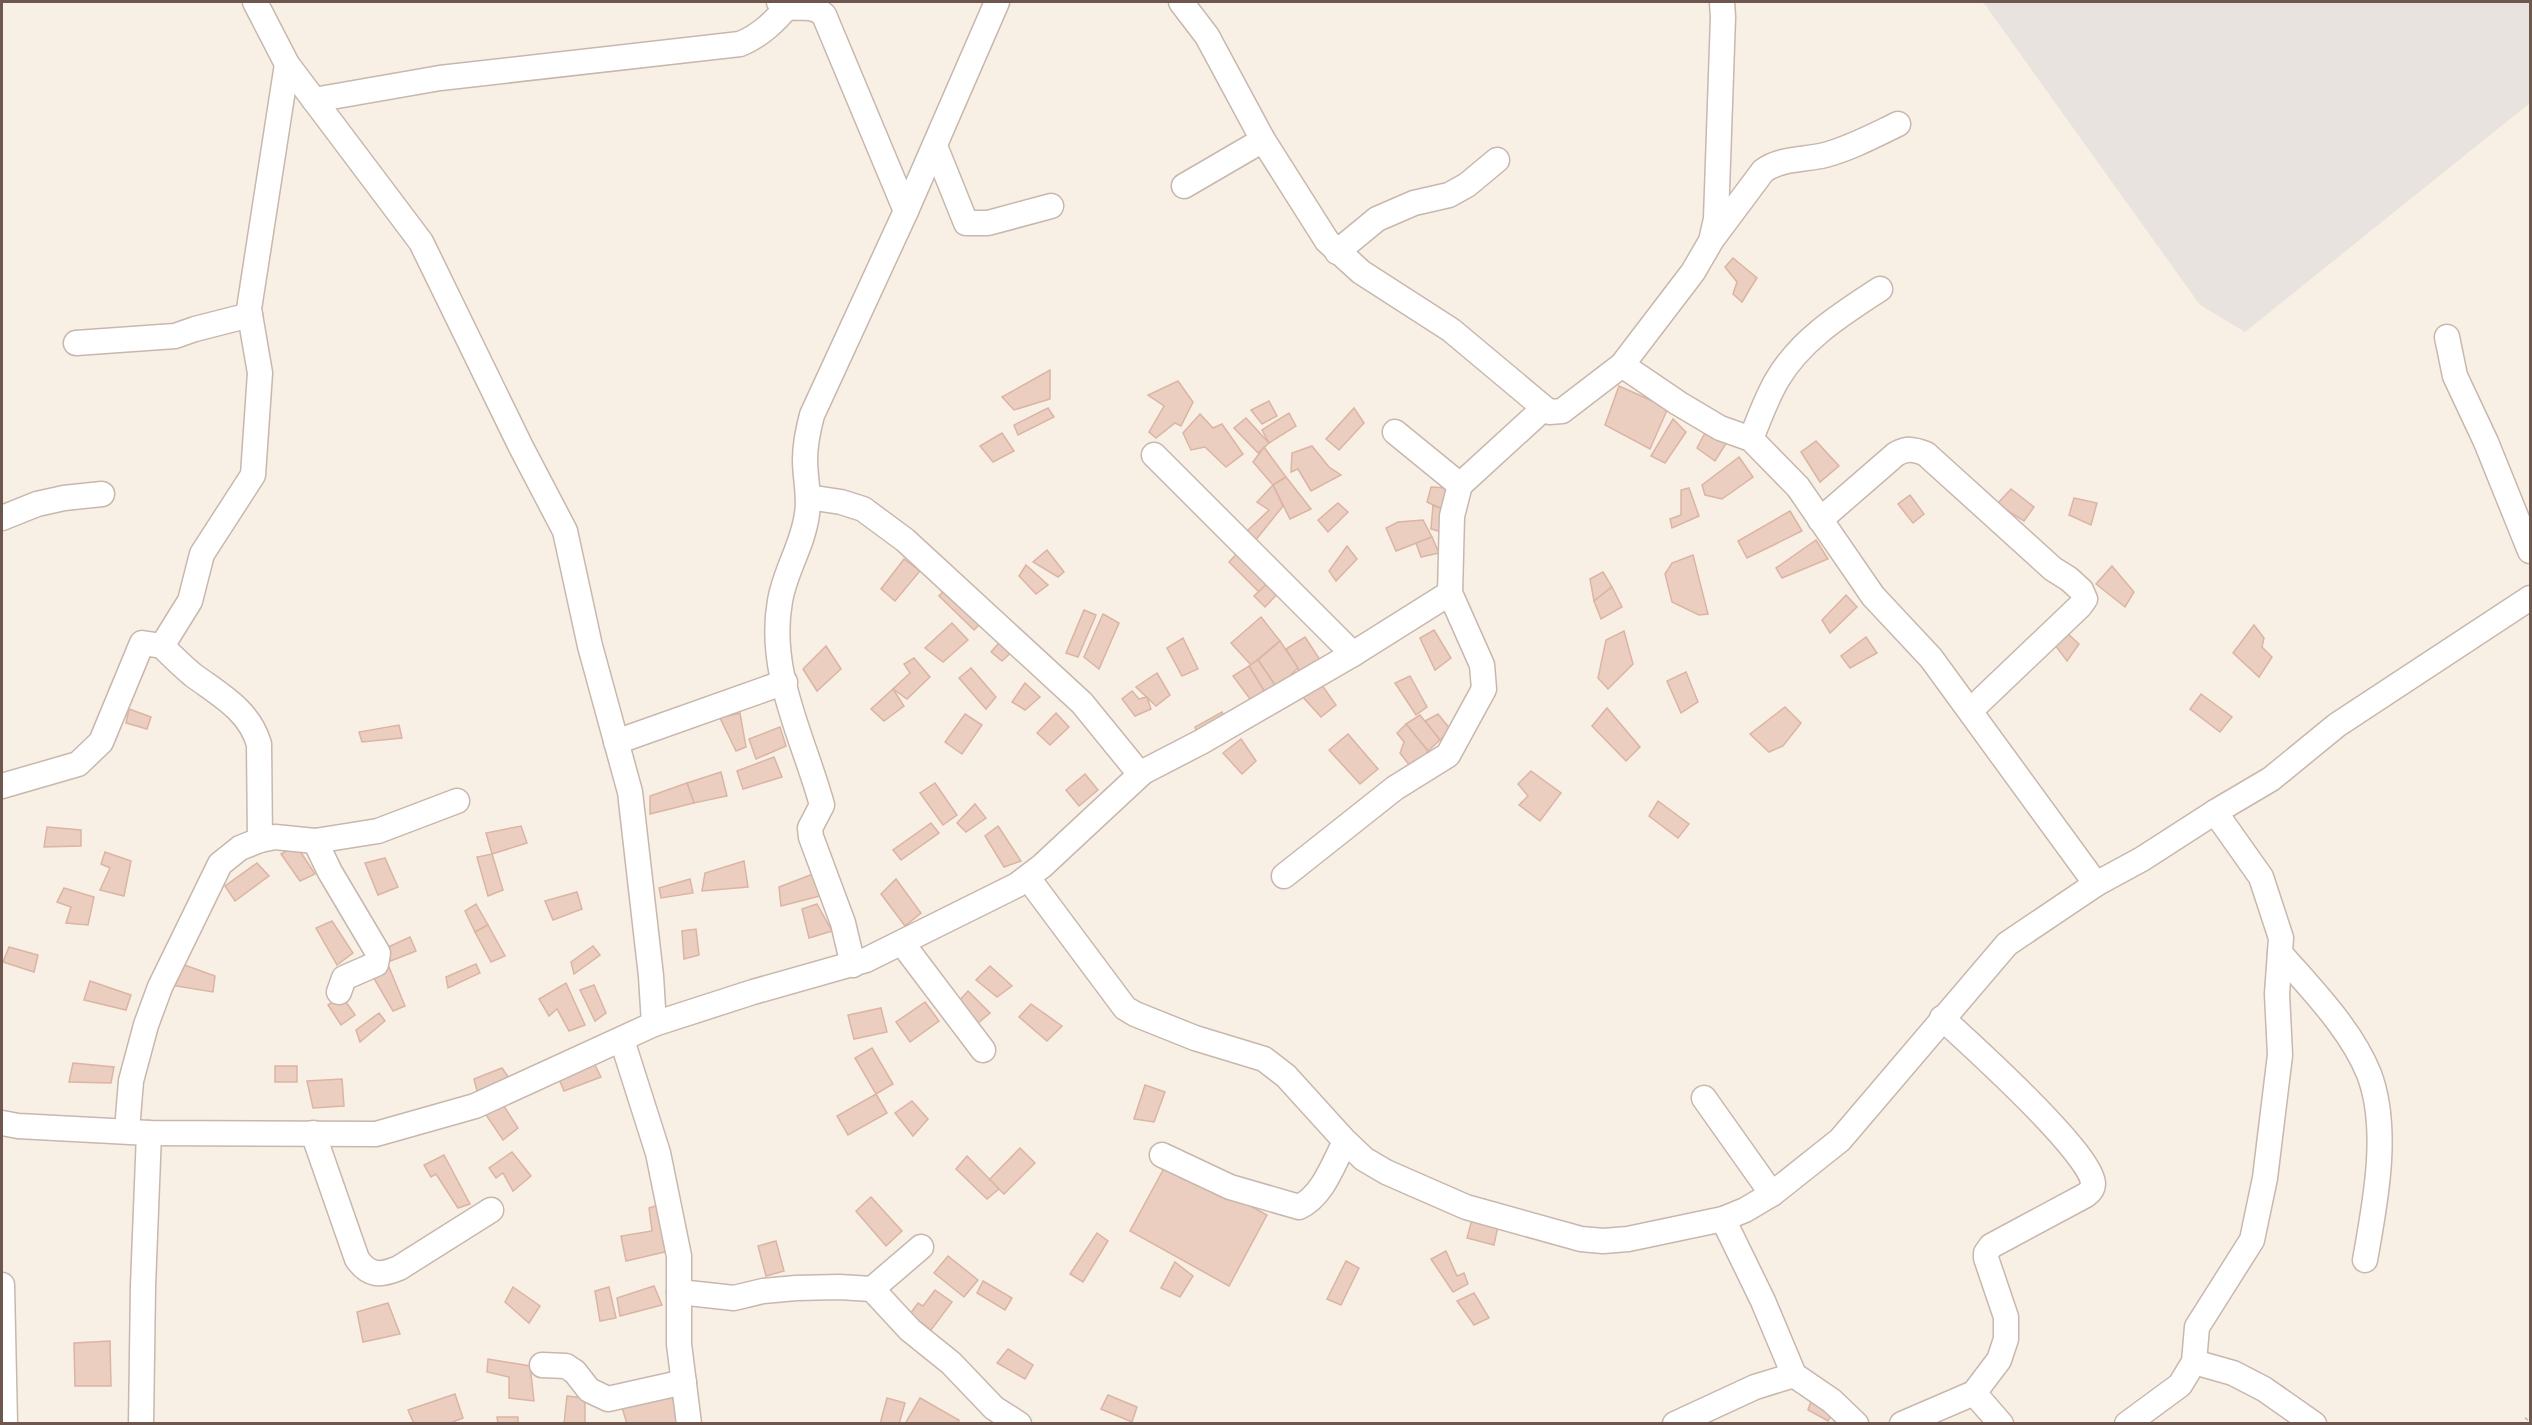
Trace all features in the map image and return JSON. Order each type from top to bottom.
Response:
[{"type":"street","points":[[255,2],[287,64],[421,242],[565,531],[590,646],[630,792],[651,976],[654,1024]]},
{"type":"street","points":[[853,964],[843,922],[811,837],[810,828],[822,805],[797,732],[784,682],[778,638],[780,600],[807,514],[806,444],[812,415],[906,211],[997,2]]},
{"type":"street","points":[[1181,2],[1207,36],[1263,140],[1322,234],[1337,252],[1361,272],[1451,330],[1549,412],[1562,411],[1622,365],[1694,272],[1711,241],[1763,171],[1773,164],[1827,154],[1863,141],[1898,124]]},
{"type":"street","points":[[1711,241],[1716,219],[1722,2]]},
{"type":"street","points":[[314,100],[440,78],[740,44],[750,40],[771,25],[783,4],[811,3],[818,7],[824,15],[906,211]]},
{"type":"street","points":[[162,646],[190,601],[202,554],[254,475],[260,373],[249,309],[287,64]]},
{"type":"street","points":[[1184,186],[1263,140]]},
{"type":"street","points":[[934,146],[966,224],[988,223],[1052,206]]},
{"type":"street","points":[[1337,252],[1377,219],[1414,203],[1449,195],[1467,185],[1497,160]]},
{"type":"street","points":[[1751,439],[1767,400],[1791,359],[1819,331],[1880,289]]},
{"type":"street","points":[[76,343],[175,336],[250,315]]},
{"type":"street","points":[[2447,337],[2455,376],[2486,442],[2530,551]]},
{"type":"street","points":[[1622,365],[1720,428],[1751,439],[1798,487],[1872,596],[1931,658],[2096,884]]},
{"type":"street","points":[[1284,876],[1395,788],[1448,755],[1484,689],[1482,665],[1450,593],[1452,516],[1460,485],[1543,409]]},
{"type":"street","points":[[1395,432],[1460,485]]},
{"type":"street","points":[[1820,520],[1896,454],[1905,449],[1915,450],[1926,454],[2053,569],[2081,590],[2085,599],[2080,606],[1971,710]]},
{"type":"street","points":[[1154,455],[1353,654]]},
{"type":"street","points":[[2,518],[37,504],[64,498],[102,494]]},
{"type":"street","points":[[808,497],[841,502],[863,509],[905,540],[1082,704],[1135,768],[1143,772]]},
{"type":"street","points":[[2,1123],[18,1126],[138,1131],[376,1134],[475,1106],[654,1024],[753,992],[853,964],[902,943],[1028,878],[1143,772],[1201,742],[1353,654],[1450,593]]},
{"type":"street","points":[[1028,878],[1125,1008],[1195,1038],[1264,1059],[1286,1076],[1364,1159],[1386,1172],[1466,1207],[1581,1239],[1603,1241],[1628,1239],[1723,1219],[1745,1210],[1772,1194],[1840,1140],[1942,1017],[2007,944],[2096,884],[2142,859],[2271,779],[2337,725],[2530,598]]},
{"type":"street","points":[[2,786],[78,764],[101,742],[142,643],[162,646],[186,669],[237,707],[255,732],[259,744],[260,840]]},
{"type":"street","points":[[616,742],[784,682]]},
{"type":"street","points":[[141,1424],[143,1286],[138,1131],[131,1081],[146,1024],[160,987],[220,864],[240,849],[260,840],[275,837],[315,841],[378,831],[457,801]]},
{"type":"street","points":[[2127,1424],[2180,1385],[2194,1362],[2197,1327],[2252,1240],[2265,1178],[2280,1055],[2277,994],[2281,938],[2261,877],[2215,812]]},
{"type":"street","points":[[315,841],[330,872],[378,952],[376,964],[344,978],[339,992]]},
{"type":"street","points":[[902,943],[983,1050]]},
{"type":"street","points":[[2280,953],[2338,1022],[2355,1048],[2372,1086],[2379,1132],[2378,1171],[2365,1260]]},
{"type":"street","points":[[1902,1424],[1974,1393],[1999,1360],[2006,1339],[2006,1317],[1986,1253],[1991,1246],[2086,1195],[2092,1189],[2093,1183],[2091,1175],[2065,1140],[2024,1094],[1942,1017]]},
{"type":"street","points":[[622,1040],[658,1153],[679,1256],[679,1344],[689,1424]]},
{"type":"street","points":[[1704,1098],[1772,1194]]},
{"type":"street","points":[[313,1133],[357,1259],[363,1268],[372,1274],[384,1275],[399,1269],[491,1210]]},
{"type":"street","points":[[1162,1155],[1230,1186],[1299,1207],[1309,1202],[1319,1191],[1346,1142]]},
{"type":"street","points":[[1723,1219],[1763,1301],[1794,1375],[1832,1401],[1856,1424]]},
{"type":"street","points":[[872,1289],[921,1246]]},
{"type":"street","points":[[2,1285],[5,1424]]},
{"type":"street","points":[[679,1292],[734,1298],[763,1291],[796,1288],[872,1289],[910,1330],[951,1363],[994,1408],[1019,1424]]},
{"type":"street","points":[[2194,1362],[2233,1373],[2264,1389],[2314,1424]]},
{"type":"street","points":[[542,1365],[566,1366],[575,1372],[589,1390],[608,1399],[684,1382]]},
{"type":"street","points":[[1675,1424],[1755,1387],[1794,1375]]},
{"type":"street","points":[[1974,1393],[2001,1424]]},
{"type":"path","points":[[2522,1424],[2530,1415]]},
{"type":"shaded area","points":[[1983,2],[2530,2],[2530,103],[2245,332],[2200,305]]},
{"type":"building","points":[[1733,258],[1757,278],[1742,302],[1733,294],[1737,282],[1725,267]]},
{"type":"building","points":[[1050,370],[1050,399],[1014,410],[1002,397]]},
{"type":"building","points":[[1178,381],[1193,402],[1181,426],[1175,423],[1156,438],[1149,432],[1164,406],[1148,395]]},
{"type":"building","points":[[1619,386],[1668,408],[1650,449],[1605,425]]},
{"type":"building","points":[[1269,401],[1277,416],[1262,424],[1251,410]]},
{"type":"building","points":[[1048,408],[1054,417],[1018,435],[1014,425]]},
{"type":"building","points":[[1354,408],[1364,423],[1339,450],[1326,439]]},
{"type":"building","points":[[1289,413],[1296,426],[1269,443],[1262,430]]},
{"type":"building","points":[[1200,414],[1213,428],[1222,424],[1243,454],[1226,467],[1205,447],[1191,450],[1183,433]]},
{"type":"building","points":[[1246,418],[1269,443],[1258,453],[1234,428]]},
{"type":"building","points":[[1673,419],[1686,432],[1665,463],[1651,456]]},
{"type":"building","points":[[1706,431],[1727,442],[1715,461],[1697,448]]},
{"type":"building","points":[[1002,433],[1014,451],[993,462],[980,446]]},
{"type":"building","points":[[1816,441],[1839,466],[1820,482],[1801,452]]},
{"type":"building","points":[[1312,446],[1329,467],[1341,475],[1311,491],[1298,469],[1291,472],[1292,453]]},
{"type":"building","points":[[1264,447],[1286,477],[1273,485],[1253,462]]},
{"type":"building","points":[[1739,457],[1753,477],[1722,499],[1705,495],[1702,485]]},
{"type":"building","points":[[1286,477],[1311,509],[1290,519],[1273,485]]},
{"type":"building","points":[[1273,485],[1283,506],[1255,541],[1246,532],[1269,510],[1257,502]]},
{"type":"building","points":[[1431,487],[1447,488],[1442,509],[1427,502]]},
{"type":"building","points":[[1689,488],[1699,516],[1672,528],[1670,519],[1681,515],[1681,490]]},
{"type":"building","points":[[2011,489],[2034,507],[2024,521],[1997,504]]},
{"type":"building","points":[[1910,495],[1924,514],[1913,523],[1898,504]]},
{"type":"building","points":[[2074,498],[2097,503],[2091,525],[2069,515]]},
{"type":"building","points":[[1338,503],[1348,512],[1328,532],[1318,520]]},
{"type":"building","points":[[1433,505],[1442,509],[1441,532],[1431,529]]},
{"type":"building","points":[[1790,511],[1802,531],[1747,558],[1738,541]]},
{"type":"building","points":[[1423,520],[1432,537],[1396,551],[1386,528],[1398,522]]},
{"type":"building","points":[[1432,537],[1439,553],[1421,557],[1416,543]]},
{"type":"building","points":[[1816,540],[1828,559],[1782,578],[1776,568]]},
{"type":"building","points":[[1347,546],[1357,559],[1336,581],[1329,571]]},
{"type":"building","points":[[1243,547],[1273,578],[1259,592],[1229,562]]},
{"type":"building","points":[[1047,550],[1064,572],[1058,577],[1033,562]]},
{"type":"building","points":[[1693,555],[1708,614],[1699,615],[1672,602],[1665,574],[1672,563]]},
{"type":"building","points":[[904,559],[920,571],[895,601],[881,589]]},
{"type":"building","points":[[1026,565],[1048,585],[1036,594],[1019,576]]},
{"type":"building","points":[[2112,566],[2134,592],[2125,607],[2096,584]]},
{"type":"building","points":[[1603,572],[1612,587],[1594,601],[1590,579]]},
{"type":"building","points":[[1273,578],[1283,588],[1265,607],[1254,596]]},
{"type":"building","points":[[950,584],[985,619],[974,630],[939,596]]},
{"type":"building","points":[[1612,587],[1622,607],[1601,619],[1594,601]]},
{"type":"building","points":[[1846,595],[1857,607],[1830,633],[1822,620]]},
{"type":"building","points":[[1084,610],[1096,615],[1078,657],[1066,653]]},
{"type":"building","points":[[1103,614],[1119,623],[1099,669],[1084,657]]},
{"type":"building","points":[[1261,617],[1280,641],[1251,665],[1231,643]]},
{"type":"building","points":[[952,623],[968,640],[943,662],[925,648]]},
{"type":"building","points":[[2254,625],[2264,638],[2262,647],[2272,657],[2259,677],[2233,653]]},
{"type":"building","points":[[1434,630],[1451,658],[1435,670],[1420,638]]},
{"type":"building","points":[[1624,631],[1633,664],[1608,689],[1598,678],[1606,640]]},
{"type":"building","points":[[2065,631],[2079,644],[2067,661],[2052,641]]},
{"type":"building","points":[[1005,636],[1017,647],[1002,661],[991,652]]},
{"type":"building","points":[[1305,637],[1322,663],[1302,676],[1286,649]]},
{"type":"building","points":[[1866,637],[1877,653],[1850,668],[1841,656]]},
{"type":"building","points":[[1183,638],[1198,669],[1182,676],[1167,648]]},
{"type":"building","points":[[1280,641],[1298,668],[1277,688],[1258,660]]},
{"type":"building","points":[[826,646],[841,669],[817,691],[803,669]]},
{"type":"building","points":[[914,658],[930,677],[907,699],[893,689],[910,673],[904,664]]},
{"type":"building","points":[[1258,660],[1277,688],[1266,694],[1249,666]]},
{"type":"building","points":[[1249,666],[1266,694],[1253,703],[1233,676]]},
{"type":"building","points":[[971,668],[996,697],[986,709],[959,678]]},
{"type":"building","points":[[1686,672],[1698,702],[1681,713],[1667,681]]},
{"type":"building","points":[[1157,673],[1170,695],[1156,706],[1136,687]]},
{"type":"building","points":[[1410,676],[1427,707],[1416,715],[1395,683]]},
{"type":"building","points":[[1317,678],[1336,705],[1321,717],[1300,694]]},
{"type":"building","points":[[1025,683],[1040,697],[1025,710],[1012,702]]},
{"type":"building","points":[[893,689],[904,706],[884,721],[871,709]]},
{"type":"building","points":[[1132,691],[1139,699],[1147,697],[1151,709],[1135,716],[1122,699]]},
{"type":"building","points":[[2201,694],[2232,717],[2220,732],[2190,709]]},
{"type":"building","points":[[1785,707],[1801,723],[1783,746],[1769,752],[1750,734]]},
{"type":"building","points":[[1607,708],[1640,747],[1626,761],[1592,726]]},
{"type":"building","points":[[129,709],[151,717],[147,729],[126,723]]},
{"type":"building","points":[[1222,712],[1228,724],[1200,740],[1195,727]]},
{"type":"building","points":[[740,713],[746,747],[736,751],[720,718]]},
{"type":"building","points":[[1056,713],[1069,727],[1050,745],[1037,733]]},
{"type":"building","points":[[965,714],[982,725],[962,754],[945,742]]},
{"type":"building","points":[[1438,714],[1451,730],[1440,740],[1425,721]]},
{"type":"building","points":[[1420,715],[1440,740],[1428,751],[1406,724]]},
{"type":"building","points":[[1406,724],[1428,751],[1414,771],[1400,753],[1404,742],[1397,733]]},
{"type":"building","points":[[399,725],[402,738],[362,742],[359,732]]},
{"type":"building","points":[[780,727],[786,746],[756,759],[749,739]]},
{"type":"building","points":[[1348,734],[1378,769],[1360,784],[1329,750]]},
{"type":"building","points":[[1241,739],[1256,761],[1242,774],[1223,753]]},
{"type":"building","points":[[774,757],[782,777],[743,789],[737,771]]},
{"type":"building","points":[[1531,771],[1561,793],[1540,821],[1519,805],[1528,796],[1518,784]]},
{"type":"building","points":[[721,772],[727,796],[694,803],[687,783]]},
{"type":"building","points":[[1085,774],[1098,790],[1079,806],[1066,790]]},
{"type":"building","points":[[687,783],[694,803],[650,814],[650,796]]},
{"type":"building","points":[[935,783],[957,815],[943,825],[920,793]]},
{"type":"building","points":[[1658,801],[1689,824],[1678,838],[1649,816]]},
{"type":"building","points":[[975,804],[986,818],[966,832],[957,823]]},
{"type":"building","points":[[931,823],[939,833],[901,860],[893,850]]},
{"type":"building","points":[[521,826],[527,843],[492,854],[486,833]]},
{"type":"building","points":[[998,826],[1021,861],[1004,867],[985,836]]},
{"type":"building","points":[[47,827],[81,830],[81,846],[44,847]]},
{"type":"building","points":[[296,845],[315,874],[300,881],[281,854]]},
{"type":"building","points":[[105,852],[131,861],[124,896],[100,890],[110,868],[101,864]]},
{"type":"building","points":[[492,854],[503,890],[488,896],[477,857]]},
{"type":"building","points":[[385,858],[398,887],[378,895],[365,863]]},
{"type":"building","points":[[744,861],[748,887],[702,891],[705,873]]},
{"type":"building","points":[[257,863],[269,876],[235,901],[225,886]]},
{"type":"building","points":[[813,874],[820,896],[781,906],[779,887]]},
{"type":"building","points":[[690,879],[693,893],[661,898],[659,888]]},
{"type":"building","points":[[896,879],[921,913],[905,926],[881,894]]},
{"type":"building","points":[[64,888],[94,897],[88,925],[66,923],[71,907],[57,902]]},
{"type":"building","points":[[577,892],[582,909],[553,920],[545,901]]},
{"type":"building","points":[[476,904],[488,925],[475,932],[465,911]]},
{"type":"building","points":[[817,904],[832,931],[809,938],[802,909]]},
{"type":"building","points":[[332,921],[353,953],[337,965],[316,928]]},
{"type":"building","points":[[488,925],[505,956],[491,962],[475,932]]},
{"type":"building","points":[[696,929],[699,955],[684,959],[682,931]]},
{"type":"building","points":[[410,937],[416,951],[388,962],[384,949]]},
{"type":"building","points":[[593,946],[600,955],[574,974],[571,962]]},
{"type":"building","points":[[9,947],[38,955],[34,972],[3,962]]},
{"type":"building","points":[[179,963],[215,976],[213,992],[170,985]]},
{"type":"building","points":[[476,964],[480,973],[448,988],[446,977]]},
{"type":"building","points":[[990,966],[1012,986],[997,997],[976,980]]},
{"type":"building","points":[[389,967],[405,1006],[393,1011],[372,975]]},
{"type":"building","points":[[90,981],[131,995],[126,1010],[84,1000]]},
{"type":"building","points":[[566,983],[585,1025],[569,1031],[557,1009],[549,1016],[539,999]]},
{"type":"building","points":[[594,985],[606,1013],[595,1021],[580,990]]},
{"type":"building","points":[[968,991],[990,1013],[978,1023],[958,1002]]},
{"type":"building","points":[[342,996],[355,1015],[341,1025],[328,1005]]},
{"type":"building","points":[[925,1002],[939,1021],[910,1042],[896,1022]]},
{"type":"building","points":[[1031,1004],[1062,1026],[1047,1041],[1019,1017]]},
{"type":"building","points":[[881,1008],[887,1032],[854,1039],[848,1015]]},
{"type":"building","points":[[379,1013],[385,1021],[360,1042],[356,1030]]},
{"type":"building","points":[[872,1048],[893,1084],[876,1094],[855,1058]]},
{"type":"building","points":[[73,1063],[114,1067],[111,1083],[69,1082]]},
{"type":"building","points":[[595,1065],[601,1077],[564,1091],[558,1077]]},
{"type":"building","points":[[275,1066],[297,1066],[297,1082],[275,1082]]},
{"type":"building","points":[[502,1068],[509,1078],[477,1091],[474,1079]]},
{"type":"building","points":[[342,1079],[344,1106],[313,1108],[307,1081]]},
{"type":"building","points":[[1145,1085],[1165,1092],[1154,1122],[1134,1119]]},
{"type":"building","points":[[876,1094],[887,1113],[848,1135],[837,1116]]},
{"type":"building","points":[[500,1100],[518,1128],[503,1140],[484,1112]]},
{"type":"building","points":[[912,1101],[928,1119],[913,1136],[895,1113]]},
{"type":"building","points":[[1020,1148],[1035,1163],[1004,1194],[989,1180]]},
{"type":"building","points":[[512,1152],[531,1176],[513,1191],[503,1173],[496,1178],[489,1168]]},
{"type":"building","points":[[444,1155],[470,1204],[458,1208],[436,1174],[431,1177],[424,1165]]},
{"type":"building","points":[[967,1156],[999,1189],[987,1199],[956,1169]]},
{"type":"building","points":[[1168,1161],[1267,1215],[1229,1286],[1130,1231]]},
{"type":"building","points":[[871,1197],[902,1231],[886,1246],[856,1211]]},
{"type":"building","points":[[658,1205],[665,1252],[626,1261],[621,1236],[652,1231],[649,1208]]},
{"type":"building","points":[[1473,1216],[1498,1226],[1494,1245],[1467,1238]]},
{"type":"building","points":[[1097,1233],[1108,1241],[1083,1282],[1070,1274]]},
{"type":"building","points":[[776,1241],[784,1271],[766,1276],[758,1246]]},
{"type":"building","points":[[1446,1251],[1457,1276],[1464,1273],[1468,1284],[1453,1292],[1431,1259]]},
{"type":"building","points":[[948,1256],[978,1280],[964,1297],[934,1273]]},
{"type":"building","points":[[1346,1261],[1359,1268],[1341,1305],[1327,1299]]},
{"type":"building","points":[[1175,1262],[1193,1276],[1180,1297],[1161,1288]]},
{"type":"building","points":[[983,1281],[1012,1298],[1005,1310],[977,1293]]},
{"type":"building","points":[[654,1286],[662,1305],[620,1316],[617,1298]]},
{"type":"building","points":[[513,1287],[540,1306],[529,1323],[505,1302]]},
{"type":"building","points":[[609,1287],[616,1318],[600,1321],[595,1291]]},
{"type":"building","points":[[935,1290],[952,1302],[931,1330],[910,1314],[918,1303],[923,1306]]},
{"type":"building","points":[[1474,1293],[1489,1318],[1474,1325],[1457,1301]]},
{"type":"building","points":[[388,1303],[400,1334],[363,1342],[357,1312]]},
{"type":"building","points":[[110,1341],[111,1386],[75,1386],[74,1343]]},
{"type":"building","points":[[1008,1349],[1033,1365],[1025,1379],[997,1363]]},
{"type":"building","points":[[488,1359],[530,1366],[534,1401],[509,1398],[509,1377],[487,1372]]},
{"type":"building","points":[[671,1393],[680,1424],[627,1424],[621,1404]]},
{"type":"building","points":[[455,1394],[463,1418],[448,1424],[414,1424],[408,1410]]},
{"type":"building","points":[[1108,1395],[1137,1407],[1132,1422],[1101,1409]]},
{"type":"building","points":[[567,1396],[585,1398],[585,1424],[564,1424]]},
{"type":"building","points":[[1813,1396],[1834,1410],[1828,1421],[1808,1410]]},
{"type":"building","points":[[887,1398],[905,1403],[899,1424],[880,1424]]},
{"type":"building","points":[[920,1398],[959,1420],[958,1424],[905,1424]]},
{"type":"building","points":[[497,1417],[518,1417],[518,1424],[498,1424]]}]
